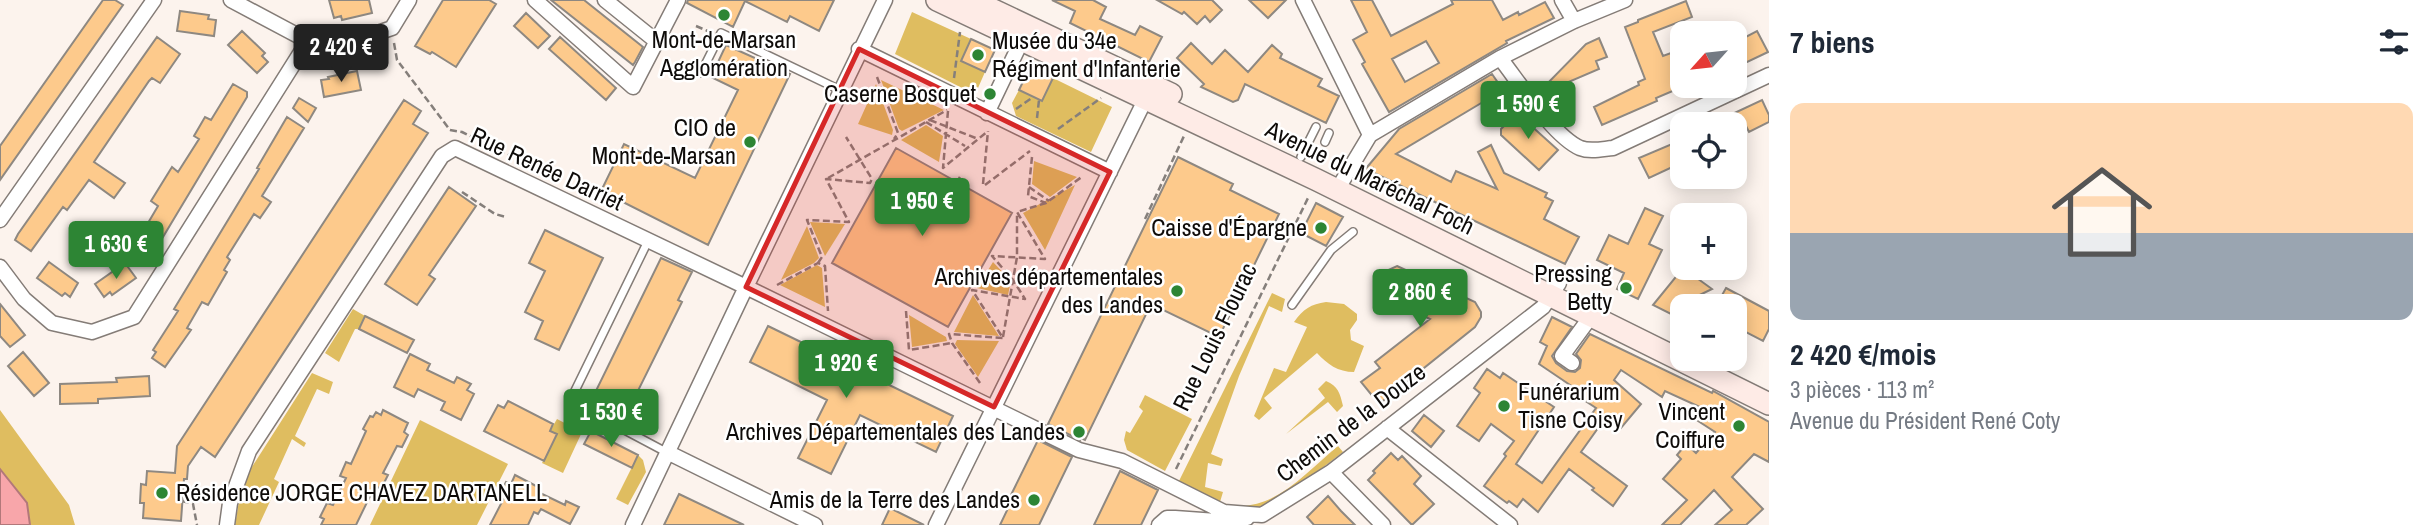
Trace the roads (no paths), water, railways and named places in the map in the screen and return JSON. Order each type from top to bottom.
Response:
[{"type":"main road","name":"Avenue du Maréchal Foch","points":[[972,0],[1301,157],[1340,184],[1555,289],[1670,341]]},
{"type":"main road","name":"Avenue du Maréchal Foch","points":[[950,2],[1022,40],[1317,180],[1340,184]]},
{"type":"main road","name":"Avenue du Maréchal Foch","points":[[1596,309],[1769,404]]},
{"type":"main road","points":[[1731,371],[1769,390]]},
{"type":"street","points":[[0,220],[154,0]]},
{"type":"street","points":[[231,0],[307,41],[351,43],[392,28],[409,0]]},
{"type":"street","points":[[535,0],[633,87],[678,0]]},
{"type":"street","points":[[605,0],[659,36]]},
{"type":"street","points":[[633,525],[884,0]]},
{"type":"street","points":[[1303,0],[1370,135]]},
{"type":"street","points":[[1562,0],[1574,21]]},
{"type":"street","points":[[1340,184],[1370,135],[1500,58],[1574,21],[1625,0]]},
{"type":"street","points":[[1009,18],[1022,40]]},
{"type":"street","points":[[1022,40],[1038,38],[1122,77],[1136,76]]},
{"type":"street","points":[[989,125],[1022,40]]},
{"type":"street","points":[[0,267],[24,299],[52,323],[92,332],[134,317],[307,41]]},
{"type":"street","points":[[859,49],[989,125],[1045,141],[1110,173]]},
{"type":"street","points":[[1500,58],[1561,136],[1581,148],[1596,150],[1612,148],[1769,75]]},
{"type":"street","points":[[936,525],[1146,98]]},
{"type":"street","name":"Rue Renée Darriet","points":[[227,525],[230,503],[250,452],[442,156],[455,148],[995,407],[1079,450],[1122,461],[1224,512],[1262,515]]},
{"type":"street","name":"Chemin de la Douze","points":[[1160,524],[1174,517],[1230,522],[1262,515],[1331,472],[1543,307],[1555,289]]},
{"type":"street","points":[[1573,363],[1562,356],[1596,309]]},
{"type":"street","points":[[1387,428],[1510,525]]},
{"type":"street","points":[[667,452],[815,525]]},
{"type":"street","points":[[1331,472],[1383,525]]},
{"type":"lane","points":[[701,73],[721,33],[841,90]]},
{"type":"lane","points":[[1301,157],[1316,127]]},
{"type":"lane","points":[[1325,142],[1329,133]]},
{"type":"lane","points":[[1292,305],[1331,250],[1353,232]]},
{"type":"lane","points":[[648,241],[570,401],[667,452]]},
{"type":"place","name":"Mont-de-Marsan Agglomération","points":[[724,15]]},
{"type":"place","name":"Musée du 34e Régiment d'Infanterie","points":[[978,55]]},
{"type":"place","name":"Caserne Bosquet","points":[[990,94]]},
{"type":"place","name":"CIO de Mont-de-Marsan","points":[[750,142]]},
{"type":"place","name":"Caisse d'Épargne","points":[[1321,228]]},
{"type":"place","name":"Pressing Betty","points":[[1626,288]]},
{"type":"place","name":"Archives départementales des Landes","points":[[1177,291]]},
{"type":"place","name":"Funérarium Tisne Coisy","points":[[1504,406]]},
{"type":"place","name":"Vincent Coiffure","points":[[1739,426]]},
{"type":"place","name":"Archives Départementales des Landes","points":[[1079,432]]},
{"type":"place","name":"Résidence JORGE CHAVEZ DARTANELL","points":[[162,493]]},
{"type":"place","name":"Amis de la Terre des Landes","points":[[1034,500]]}]
